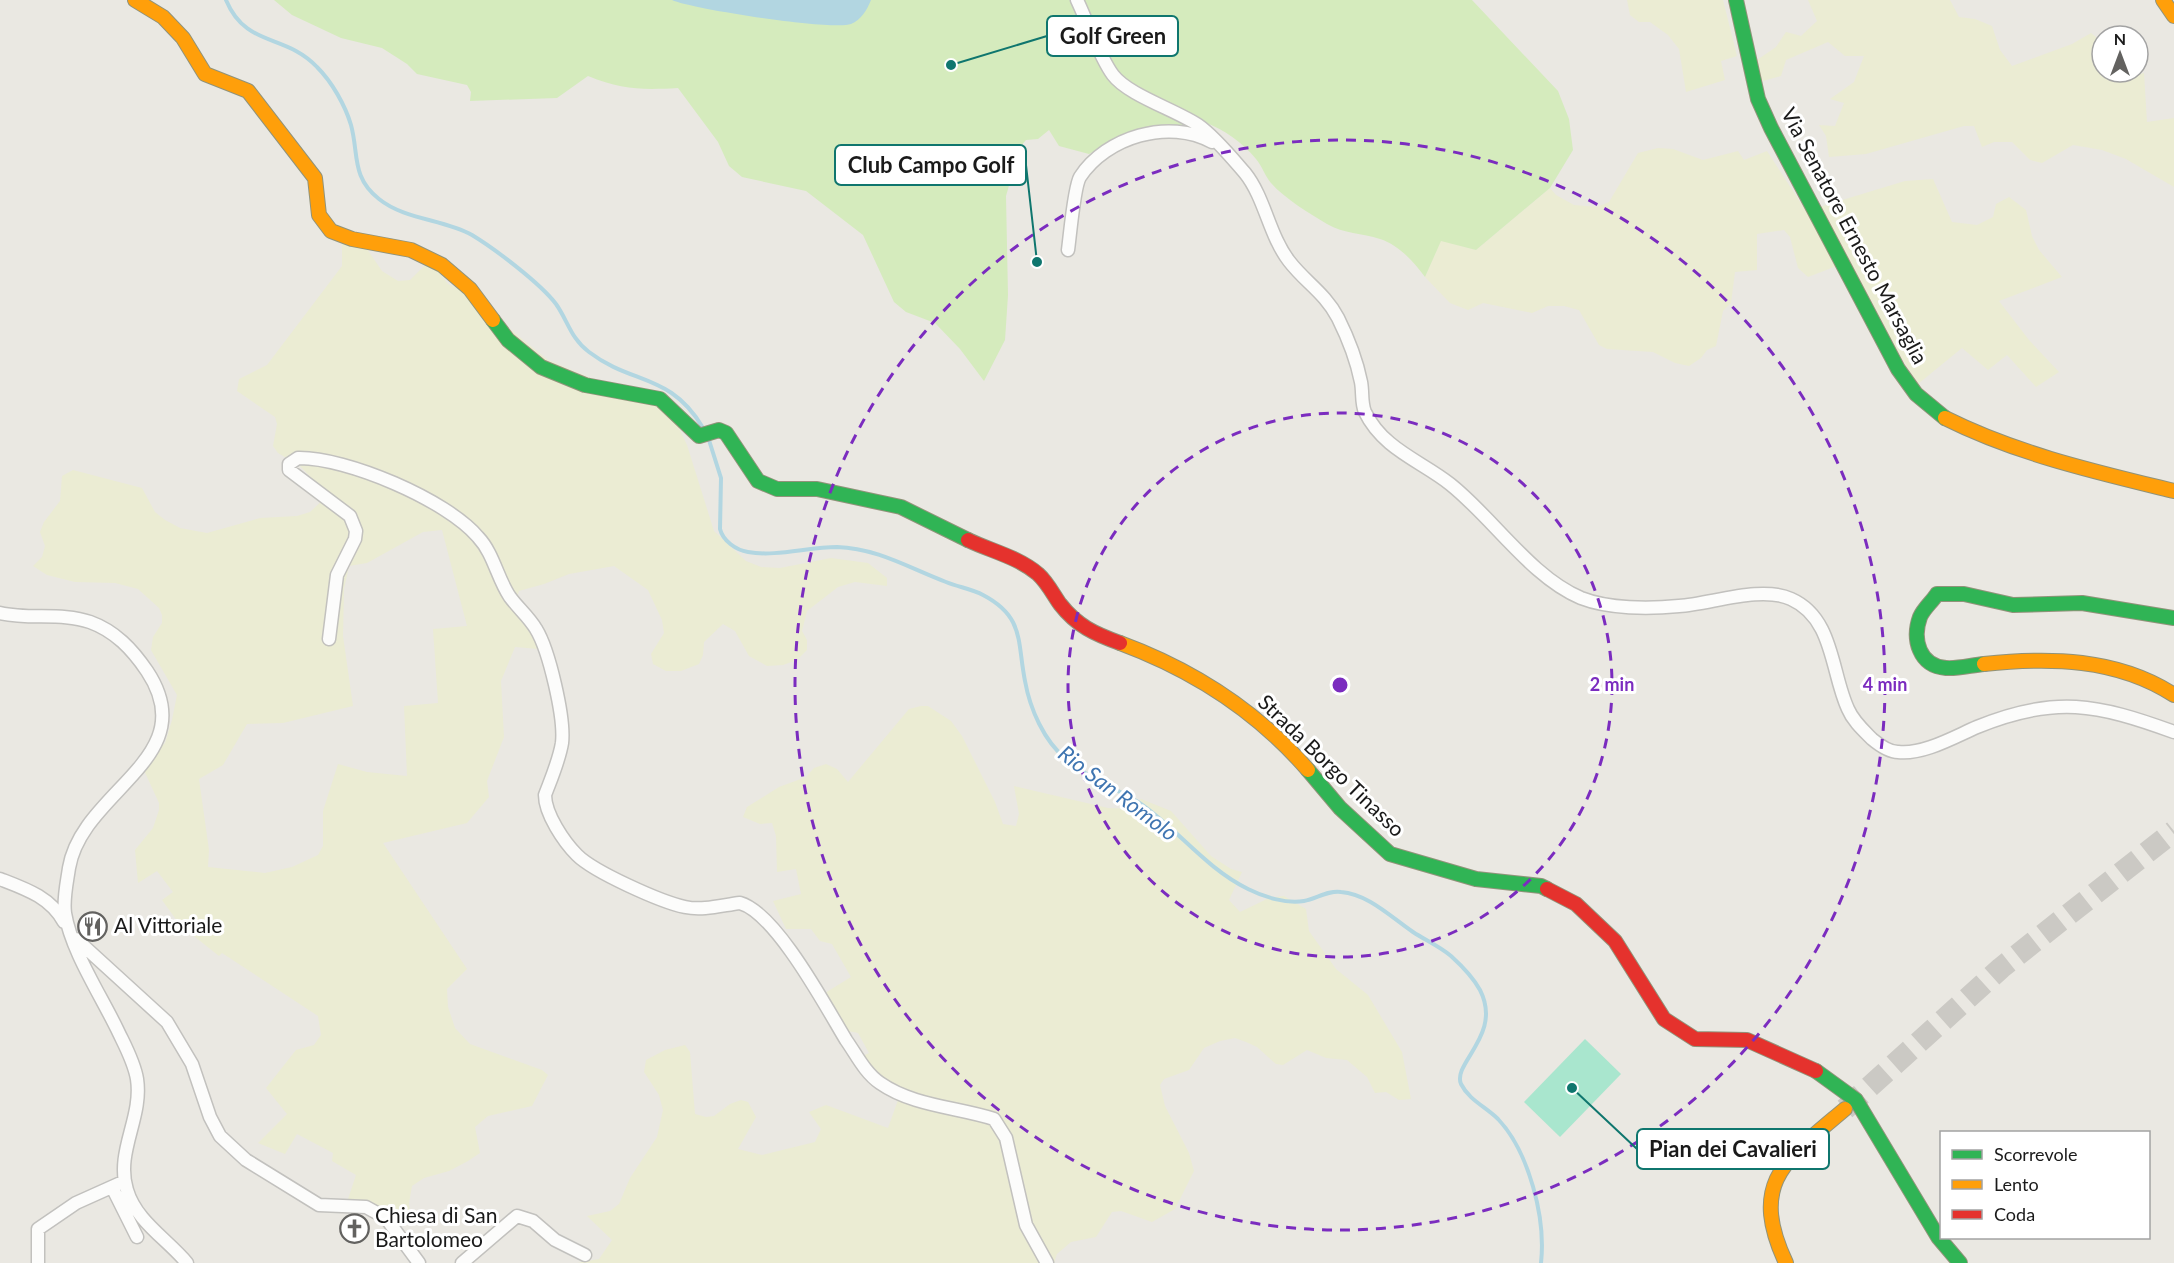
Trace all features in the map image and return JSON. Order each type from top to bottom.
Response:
[{"type":"main road","name":"Strada Borgo Tinasso","points":[[135,0],[163,17],[183,38],[205,74],[248,91],[315,178],[319,215],[331,231],[352,239],[411,250],[442,265],[470,289],[508,340],[541,367],[585,385],[623,390],[660,399],[699,436],[719,430],[726,433],[758,481],[777,489],[817,489],[901,507],[995,553],[1013,558],[1039,575],[1066,614],[1087,631],[1160,657],[1228,696],[1292,752],[1340,808],[1390,854],[1476,879],[1541,886],[1576,904],[1615,941],[1664,1019],[1695,1039],[1747,1040],[1808,1065],[1856,1100],[1893,1158],[1938,1237],[1960,1263]]},
{"type":"main road","name":"Via Senatore Ernesto Marsaglia","points":[[1736,0],[1758,99],[1771,128],[1898,369],[1916,394],[1943,417],[1981,436],[2079,468],[2174,491]]},
{"type":"main road","points":[[2163,0],[2174,16]]},
{"type":"main road","points":[[2174,618],[2094,604],[2005,604],[1965,593],[1942,593],[1937,594],[1920,617],[1917,637],[1921,654],[1932,666],[1946,668],[2034,658],[2069,658],[2126,673],[2174,695]]},
{"type":"main road","points":[[1786,1263],[1770,1230],[1767,1212],[1769,1194],[1783,1168],[1798,1151],[1845,1109]]},
{"type":"street","points":[[1077,0],[1114,77],[1151,101],[1200,126],[1247,176],[1288,261],[1319,290],[1339,319],[1361,381],[1364,410],[1384,438],[1408,458],[1446,480],[1478,507],[1532,564],[1581,598],[1612,605],[1679,606],[1763,594],[1790,598],[1810,612],[1826,637],[1848,710],[1862,729],[1878,744],[1897,753],[1923,748],[2001,717],[2039,707],[2080,706],[2122,713],[2174,732]]},
{"type":"street","points":[[1068,250],[1078,179],[1104,151],[1131,137],[1168,131],[1205,138],[1218,145]]},
{"type":"street","points":[[329,639],[337,575],[355,538],[356,531],[350,516],[289,470],[289,464],[298,458],[334,464],[394,482],[418,493],[454,515],[478,536],[490,551],[510,597],[535,627],[544,644],[556,692],[562,742],[544,795],[544,804],[565,840],[588,864],[658,898],[687,908],[741,903],[749,906],[783,941],[861,1063],[878,1082],[907,1097],[994,1119],[1006,1138],[1026,1225],[1047,1263]]},
{"type":"street","points":[[0,613],[87,621],[108,629],[128,645],[160,692],[164,713],[160,736],[151,754],[98,812],[81,836],[70,864],[65,910],[69,933],[167,1022],[192,1064],[210,1117],[220,1136],[246,1160],[319,1205],[366,1208],[386,1218],[419,1263]]},
{"type":"street","points":[[0,879],[37,895],[56,907],[128,1052],[137,1079],[138,1104],[124,1154],[125,1181],[132,1204],[187,1263]]},
{"type":"street","points":[[38,1263],[38,1229],[76,1203],[125,1181]]},
{"type":"street","points":[[112,1187],[137,1237]]},
{"type":"street","points":[[462,1263],[517,1216],[533,1221],[555,1240],[585,1256]]},
{"type":"green space","points":[[274,0],[1472,0],[1558,91],[1569,119],[1573,150],[1550,188],[1476,250],[1441,241],[1425,277],[1394,245],[1333,227],[1297,205],[1271,183],[1245,147],[1226,133],[1204,122],[1193,132],[1144,129],[1129,132],[1089,154],[1059,146],[1049,130],[1038,139],[1026,140],[1020,147],[1006,196],[1008,295],[1005,340],[984,381],[960,349],[935,323],[906,312],[894,302],[863,235],[806,191],[742,177],[729,166],[718,142],[678,88],[633,88],[611,84],[588,76],[557,98],[470,101],[471,92],[467,85],[417,74],[407,64],[382,48],[341,38],[292,15]]},
{"type":"green space","points":[[1627,0],[1723,0],[1737,56],[1721,61],[1725,80],[1686,92],[1679,49],[1668,35],[1650,22],[1639,22],[1630,15]]},
{"type":"green space","points":[[1808,0],[1950,0],[1959,17],[1975,19],[1992,26],[2000,50],[2012,66],[2072,44],[2090,34],[2090,84],[2145,84],[2147,122],[2174,118],[2174,187],[2126,159],[2102,150],[2073,145],[2042,163],[2030,160],[2012,142],[1994,142],[1982,147],[1974,126],[1964,126],[1866,154],[1829,157],[1826,136],[1819,125],[1835,126],[1844,103],[1830,99],[1854,82],[1864,56],[1845,56],[1828,42],[1786,60],[1781,76],[1759,82],[1757,60],[1776,47],[1786,32],[1801,36],[1817,21]]},
{"type":"green space","points":[[1658,148],[1673,149],[1703,160],[1738,151],[1744,160],[1767,151],[1806,211],[1905,181],[1933,179],[1952,222],[1977,225],[1993,217],[1996,204],[2009,197],[2026,210],[2032,236],[2039,250],[2062,277],[1999,301],[2029,340],[2059,372],[2036,387],[2007,355],[1988,370],[1962,348],[1918,384],[1842,264],[1808,277],[1798,268],[1790,237],[1784,230],[1757,234],[1757,270],[1735,272],[1731,303],[1723,311],[1716,346],[1707,350],[1701,358],[1689,366],[1675,363],[1653,352],[1607,349],[1599,345],[1579,310],[1564,306],[1548,306],[1532,313],[1483,303],[1468,310],[1450,303],[1425,277],[1441,240],[1476,250],[1550,188],[1556,195],[1574,205],[1597,207],[1609,202],[1638,153]]},
{"type":"green space","points":[[342,243],[365,246],[382,271],[398,281],[410,280],[424,266],[434,266],[448,284],[463,291],[548,360],[660,407],[676,422],[687,445],[714,531],[746,561],[761,567],[780,568],[831,558],[868,563],[887,578],[887,586],[855,582],[838,587],[807,611],[802,631],[807,640],[807,650],[797,660],[783,665],[767,666],[749,656],[735,631],[723,624],[704,642],[703,655],[699,664],[681,671],[666,671],[653,664],[651,654],[664,633],[662,620],[648,590],[614,566],[569,574],[519,591],[516,601],[531,626],[539,649],[515,647],[501,681],[504,737],[487,781],[489,797],[467,823],[383,843],[467,969],[447,989],[448,1007],[455,1028],[470,1044],[542,1070],[548,1075],[532,1106],[488,1116],[475,1127],[480,1153],[449,1171],[424,1178],[412,1186],[410,1212],[395,1221],[392,1214],[370,1204],[348,1199],[356,1175],[332,1161],[333,1153],[297,1134],[285,1154],[258,1143],[287,1114],[266,1088],[296,1050],[314,1045],[321,1035],[318,1016],[222,953],[219,956],[180,925],[162,900],[173,892],[157,871],[138,883],[135,850],[153,828],[159,810],[159,803],[142,766],[165,743],[177,695],[151,650],[153,637],[162,623],[159,608],[138,589],[115,583],[75,582],[47,575],[33,566],[42,557],[45,546],[40,532],[44,522],[60,501],[62,476],[73,470],[142,488],[155,512],[165,520],[180,528],[207,533],[260,518],[297,516],[310,512],[325,498],[324,491],[300,466],[278,453],[273,446],[277,424],[275,417],[237,391],[239,379],[267,365],[342,266]],"holes":[[[442,530],[467,626],[433,629],[438,703],[404,706],[407,776],[367,772],[338,764],[323,811],[323,846],[318,855],[292,867],[265,873],[208,867],[209,850],[199,779],[223,765],[247,724],[283,723],[353,706],[343,636],[344,589],[349,566],[367,563],[423,532]]]},
{"type":"green space","points":[[928,706],[951,721],[962,736],[995,802],[1003,824],[1016,826],[1019,814],[1014,786],[1108,808],[1131,809],[1141,799],[1171,811],[1211,856],[1231,869],[1242,872],[1229,900],[1240,912],[1269,898],[1284,896],[1306,909],[1309,931],[1336,969],[1368,995],[1402,1052],[1411,1099],[1399,1100],[1386,1092],[1375,1093],[1367,1077],[1347,1060],[1326,1058],[1307,1050],[1283,1065],[1276,1064],[1257,1047],[1235,1038],[1204,1048],[1189,1070],[1164,1079],[1160,1085],[1165,1106],[1189,1153],[1194,1171],[1175,1209],[1152,1222],[1121,1211],[1112,1212],[1096,1237],[1071,1242],[1057,1254],[1054,1263],[577,1263],[599,1259],[612,1240],[587,1216],[610,1211],[619,1204],[630,1178],[657,1137],[663,1110],[659,1095],[644,1072],[646,1060],[665,1050],[685,1045],[690,1052],[695,1114],[706,1117],[714,1116],[730,1104],[741,1100],[748,1102],[756,1117],[738,1149],[762,1155],[815,1142],[821,1129],[809,1112],[826,1105],[888,1128],[902,1089],[881,1080],[863,1056],[869,1053],[858,1033],[848,1031],[825,993],[851,977],[832,944],[820,941],[811,929],[786,929],[773,901],[801,894],[796,869],[777,872],[776,836],[772,823],[760,824],[743,817],[747,807],[779,787],[806,777],[814,768],[826,764],[837,769],[848,782],[909,709]]},
{"type":"green space","points":[[1585,1039],[1621,1074],[1560,1137],[1524,1102]]},
{"type":"water","points":[[672,0],[871,0],[866,11],[858,20],[851,24],[839,25],[762,18],[706,9]]},
{"type":"waterway","name":"Rio San Romolo","points":[[226,0],[234,15],[244,26],[305,56],[328,80],[342,102],[348,117],[360,174],[370,191],[389,206],[461,230],[493,249],[549,296],[583,347],[620,370],[664,388],[691,410],[703,428]]},
{"type":"waterway","name":"Rio San Romolo","points":[[708,437],[721,478],[720,529],[724,537],[735,547],[743,551],[759,553],[781,553],[815,548],[852,548],[880,555],[983,595],[997,603],[1013,622],[1017,632],[1027,692],[1034,713],[1051,743],[1074,766],[1138,802],[1218,870],[1248,889],[1290,902],[1304,901],[1336,892],[1361,897],[1451,956],[1471,976],[1480,990],[1485,1006],[1482,1034],[1463,1067],[1460,1076],[1461,1084],[1473,1099],[1498,1119],[1509,1133],[1527,1167],[1541,1226],[1541,1263]]},
{"type":"tunnel","points":[[1845,1109],[2001,968],[2174,831]]},
{"type":"traffic: fast","points":[[1736,0],[1758,99],[1771,128],[1898,369],[1916,394],[1945,418]]},
{"type":"traffic: fast","points":[[493,320],[508,340],[541,367],[585,385],[660,399],[699,436],[719,430],[726,433],[758,481],[777,489],[817,489],[901,507],[968,540]]},
{"type":"traffic: fast","points":[[1984,664],[1946,668],[1937,666],[1924,657],[1918,642],[1918,625],[1920,617],[1937,594],[1964,594],[2013,605],[2082,603],[2174,618]]},
{"type":"traffic: fast","points":[[1308,770],[1340,808],[1390,854],[1476,879],[1541,886],[1547,889]]},
{"type":"traffic: fast","points":[[1816,1071],[1856,1100],[1938,1237],[1960,1263]]},
{"type":"traffic: slow","points":[[135,0],[163,17],[183,38],[205,74],[248,91],[315,178],[319,215],[331,231],[352,239],[411,250],[442,265],[470,289],[493,320]]},
{"type":"traffic: slow","points":[[2163,0],[2174,16]]},
{"type":"traffic: slow","points":[[1945,418],[1972,431],[2029,452],[2174,491]]},
{"type":"traffic: slow","points":[[1120,643],[1173,666],[1222,695],[1267,729],[1308,770]]},
{"type":"traffic: slow","points":[[1984,664],[2033,661],[2082,663],[2129,674],[2174,695]]},
{"type":"traffic: slow","points":[[1786,1263],[1775,1235],[1771,1212],[1772,1192],[1779,1174],[1790,1158],[1845,1109]]},
{"type":"traffic: jam","points":[[968,540],[1030,568],[1038,574],[1060,604],[1080,624],[1120,643]]},
{"type":"traffic: jam","points":[[1547,889],[1576,904],[1615,941],[1664,1019],[1695,1039],[1747,1040],[1816,1071]]},
{"type":"place","name":"Golf Green","points":[[951,65]]},
{"type":"place","name":"Club Campo Golf","points":[[1037,262]]},
{"type":"place","name":"Al Vittoriale","points":[[93,926]]},
{"type":"place","name":"Pian dei Cavalieri","points":[[1572,1088]]},
{"type":"place","name":"Chiesa di San Bartolomeo","points":[[354,1228]]}]
